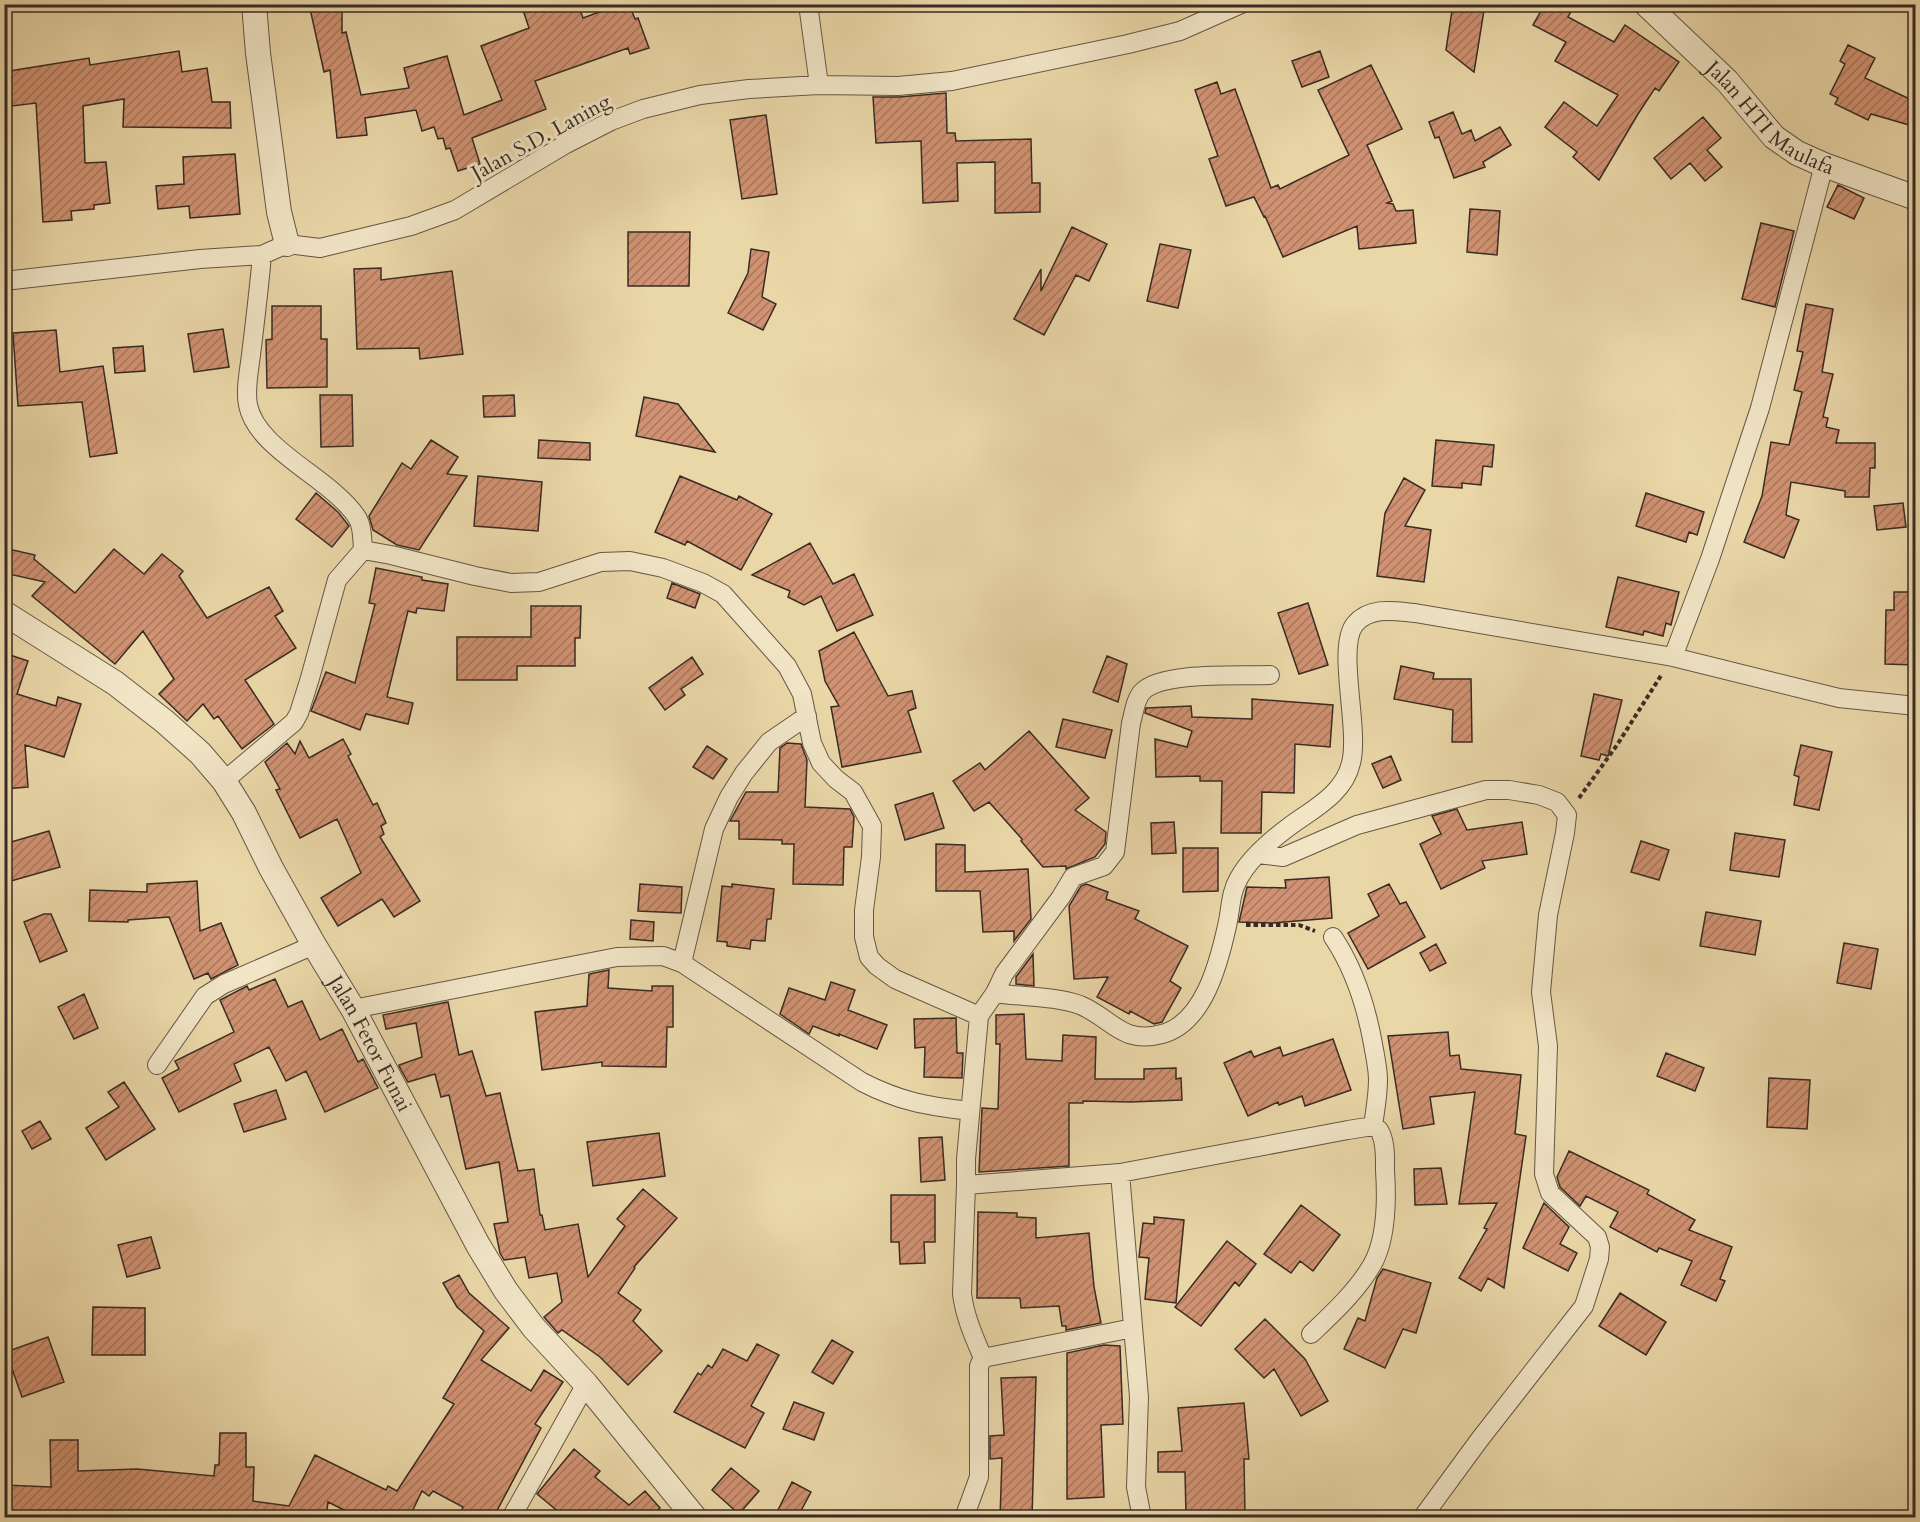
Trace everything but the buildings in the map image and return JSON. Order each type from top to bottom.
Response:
[{"type":"street","points":[[4,280],[201,259],[262,255],[287,244],[279,212],[254,4]]},
{"type":"street","points":[[808,4],[819,85]]},
{"type":"street","name":"Jalan S.D. Laning","points":[[287,244],[320,248],[411,226],[455,210],[566,144],[611,121],[642,109],[720,93],[819,85],[898,86],[951,81],[1180,31],[1241,4]]},
{"type":"street","name":"Jalan HTI Maulafa","points":[[1646,4],[1727,81],[1774,137],[1797,153],[1824,165],[1916,198]]},
{"type":"street","points":[[1672,657],[1710,559],[1760,408],[1824,165]]},
{"type":"street","points":[[224,781],[294,722],[310,678],[337,580],[363,550],[361,527],[357,518],[333,491],[290,460],[253,420],[248,404],[248,383],[262,255]]},
{"type":"street","points":[[363,550],[511,583],[539,582],[601,562],[630,561],[663,568],[703,583],[723,594],[787,666],[802,694],[812,743],[821,763],[853,792],[872,826],[871,857],[864,910],[864,937],[869,957],[895,979],[979,1016]]},
{"type":"street","points":[[995,993],[1080,1005],[1110,1025],[1137,1037],[1164,1034],[1185,1022],[1204,998],[1227,925],[1231,898],[1239,878],[1258,854],[1288,828],[1329,799],[1351,764],[1354,737],[1348,658],[1349,635],[1355,623],[1370,613],[1386,610],[1415,613],[1672,657],[1839,698],[1916,706]]},
{"type":"street","name":"Jalan Fetor Funai","points":[[4,613],[115,683],[148,708],[200,753],[224,781],[244,813],[271,868],[314,945],[353,1009],[478,1245],[506,1291],[534,1328],[585,1384],[695,1518]]},
{"type":"street","points":[[964,1518],[979,1477],[979,1366],[983,1358],[962,1294],[970,1112],[979,1016],[995,993],[1004,974],[1061,897],[1073,877],[1104,866],[1115,852],[1131,723],[1135,706],[1142,692],[1156,682],[1175,678],[1270,675]]},
{"type":"street","points":[[682,963],[714,829],[729,797],[744,773],[770,742],[807,716]]},
{"type":"street","points":[[1258,854],[1283,857],[1357,825],[1486,790],[1509,790],[1539,795],[1557,802],[1566,815],[1565,832],[1548,915],[1541,992],[1548,1046],[1544,1174],[1550,1193],[1597,1237],[1600,1247],[1599,1259],[1584,1306],[1557,1338],[1422,1518]]},
{"type":"street","points":[[1333,937],[1346,956],[1363,997],[1370,1028],[1378,1080],[1373,1126]]},
{"type":"street","points":[[157,1065],[205,996],[224,984],[314,945]]},
{"type":"street","points":[[353,1009],[617,957],[663,956],[682,963],[862,1082],[889,1096],[926,1106],[970,1112]]},
{"type":"street","points":[[966,1185],[1119,1173],[1373,1126]]},
{"type":"street","points":[[1311,1334],[1335,1310],[1372,1265],[1380,1244],[1387,1190],[1382,1134],[1373,1126]]},
{"type":"street","points":[[1119,1173],[1139,1396],[1136,1487],[1142,1518]]},
{"type":"street","points":[[983,1358],[1133,1328]]},
{"type":"street","points":[[511,1518],[585,1384]]},
{"type":"path","points":[[1566,815],[1617,746],[1672,657]]},
{"type":"path","points":[[1227,925],[1299,925],[1333,937]]}]
